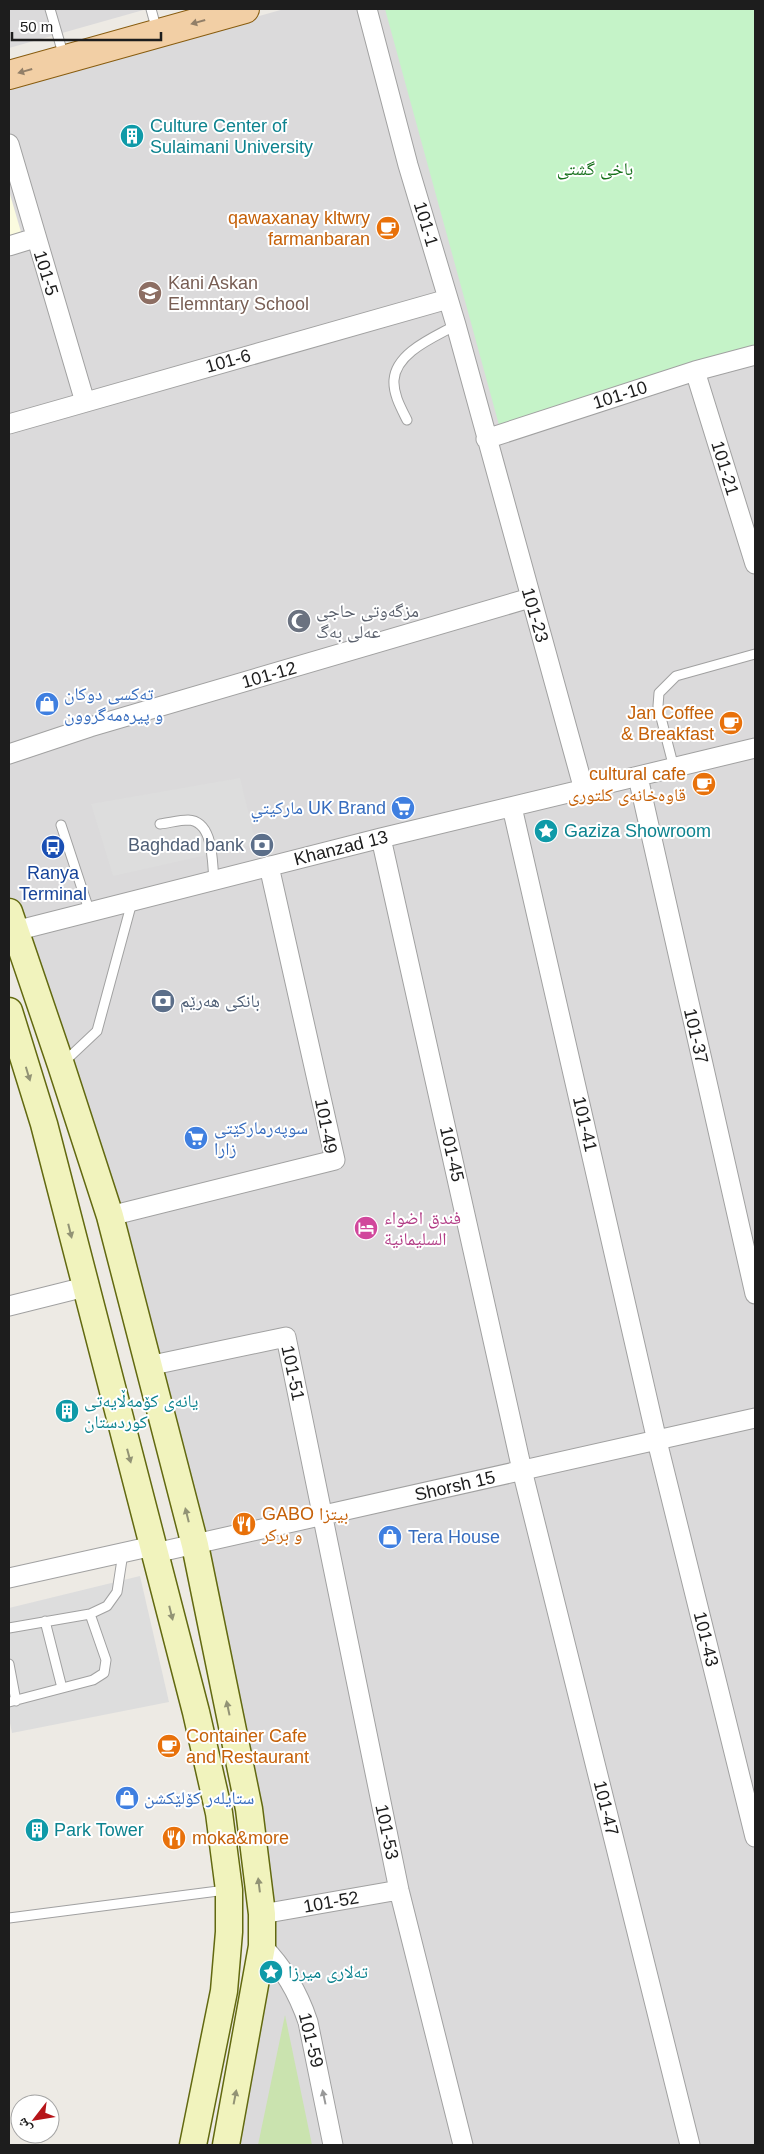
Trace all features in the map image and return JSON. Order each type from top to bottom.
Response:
[{"type":"main road","points":[[9,75],[64,60],[154,21],[245,9]]},
{"type":"main road","points":[[11,926],[62,1065],[110,1216],[195,1545],[249,1810],[262,1914],[262,1946],[226,2145]]},
{"type":"main road","points":[[9,1011],[14,1044],[44,1124],[196,1712],[217,1804],[229,1890],[229,1932],[224,1991],[193,2145]]},
{"type":"street","name":"101-1","points":[[367,9],[408,165],[456,325],[486,439]]},
{"type":"street","name":"101-5","points":[[9,144],[35,238],[85,402]]},
{"type":"street","points":[[9,246],[35,238]]},
{"type":"street","name":"101-6","points":[[9,424],[448,299]]},
{"type":"street","name":"101-10","points":[[486,439],[695,371],[755,355]]},
{"type":"street","name":"101-21","points":[[695,371],[755,564]]},
{"type":"street","name":"101-23","points":[[486,439],[584,790]]},
{"type":"street","name":"101-12","points":[[9,754],[90,727],[530,598]]},
{"type":"street","name":"Khanzad 13","points":[[11,926],[90,913],[381,838],[755,748]]},
{"type":"street","name":"101-37","points":[[638,777],[755,1294]]},
{"type":"street","name":"101-41","points":[[512,807],[657,1441]]},
{"type":"street","name":"101-45","points":[[381,838],[522,1470]]},
{"type":"street","name":"101-49","points":[[110,1216],[335,1160],[269,866]]},
{"type":"street","points":[[9,1306],[85,1287]]},
{"type":"street","name":"101-51","points":[[148,1366],[286,1337],[322,1517]]},
{"type":"street","name":"Shorsh 15","points":[[9,1578],[123,1553],[195,1545],[755,1418]]},
{"type":"street","name":"101-43","points":[[657,1441],[755,1837]]},
{"type":"street","name":"101-47","points":[[522,1470],[690,2145]]},
{"type":"street","name":"101-53","points":[[322,1517],[399,1890],[463,2145]]},
{"type":"street","name":"101-52","points":[[262,1914],[399,1890]]},
{"type":"street","name":"101-59","points":[[262,1946],[291,1980],[304,2008],[334,2145]]},
{"type":"lane","points":[[50,9],[64,60]]},
{"type":"lane","points":[[407,420],[397,400],[394,379],[399,367],[410,350],[456,325]]},
{"type":"lane","points":[[674,768],[658,706],[659,693],[676,676],[755,654]]},
{"type":"lane","points":[[160,824],[189,820],[201,825],[209,838],[214,880]]},
{"type":"lane","points":[[60,825],[90,913]]},
{"type":"lane","points":[[62,1065],[97,1031],[132,902]]},
{"type":"lane","points":[[9,1628],[90,1614],[107,1606],[117,1592],[123,1553]]},
{"type":"lane","points":[[9,1664],[12,1702],[93,1680],[104,1673],[106,1660],[90,1614]]},
{"type":"lane","points":[[45,1621],[62,1688]]},
{"type":"lane","points":[[9,1918],[229,1890]]},
{"type":"shaded area","points":[[9,9],[147,9],[9,48]]},
{"type":"shaded area","points":[[284,9],[755,9],[755,2145],[221,2145],[262,1914],[195,1545],[9,909],[9,87]]},
{"type":"shaded area","points":[[9,191],[21,232],[9,236]]},
{"type":"shaded area","points":[[240,778],[256,844],[113,876],[91,804]]},
{"type":"shaded area","points":[[140,1576],[169,1702],[12,1733],[9,1718],[9,1608]]},
{"type":"green space","name":"باخی گشتی","points":[[385,9],[755,9],[755,348],[499,425]]},
{"type":"green space","points":[[285,2015],[312,2145],[258,2145]]},
{"type":"place","name":"Culture Center of Sulaimani University","points":[[132,136]]},
{"type":"place","name":"qawaxanay kltwry farmanbaran","points":[[388,228]]},
{"type":"place","name":"Kani Askan Elemntary School","points":[[150,293]]},
{"type":"place","name":"مزگەوتی حاجی عەلی بەگ","points":[[299,621]]},
{"type":"place","name":"تەکسی دوکان و پیرەمەگروون","points":[[47,704]]},
{"type":"place","name":"Jan Coffee & Breakfast","points":[[731,723]]},
{"type":"place","name":"cultural cafe قاوەخانەی کلتوری","points":[[704,784]]},
{"type":"place","name":"مارکيتي UK Brand","points":[[403,808]]},
{"type":"place","name":"Gaziza Showroom","points":[[546,831]]},
{"type":"place","name":"Baghdad bank","points":[[262,845]]},
{"type":"place","name":"Ranya Terminal","points":[[53,847]]},
{"type":"place","name":"بانکی هەرێم","points":[[163,1001]]},
{"type":"place","name":"سوپەرمارکێتی زارا","points":[[196,1138]]},
{"type":"place","name":"فندق اضواء السليمانية","points":[[366,1228]]},
{"type":"place","name":"یانەی کۆمەڵایەتی کوردستان","points":[[67,1411]]},
{"type":"place","name":"GABO بيتزا و بركر","points":[[244,1524]]},
{"type":"place","name":"Tera House","points":[[390,1537]]},
{"type":"place","name":"Container Cafe and Restaurant","points":[[169,1746]]},
{"type":"place","name":"ستایلەر کۆلێکشن","points":[[127,1798]]},
{"type":"place","name":"Park Tower","points":[[37,1830]]},
{"type":"place","name":"moka&more","points":[[174,1838]]},
{"type":"place","name":"تەلاری میرزا","points":[[271,1972]]}]
